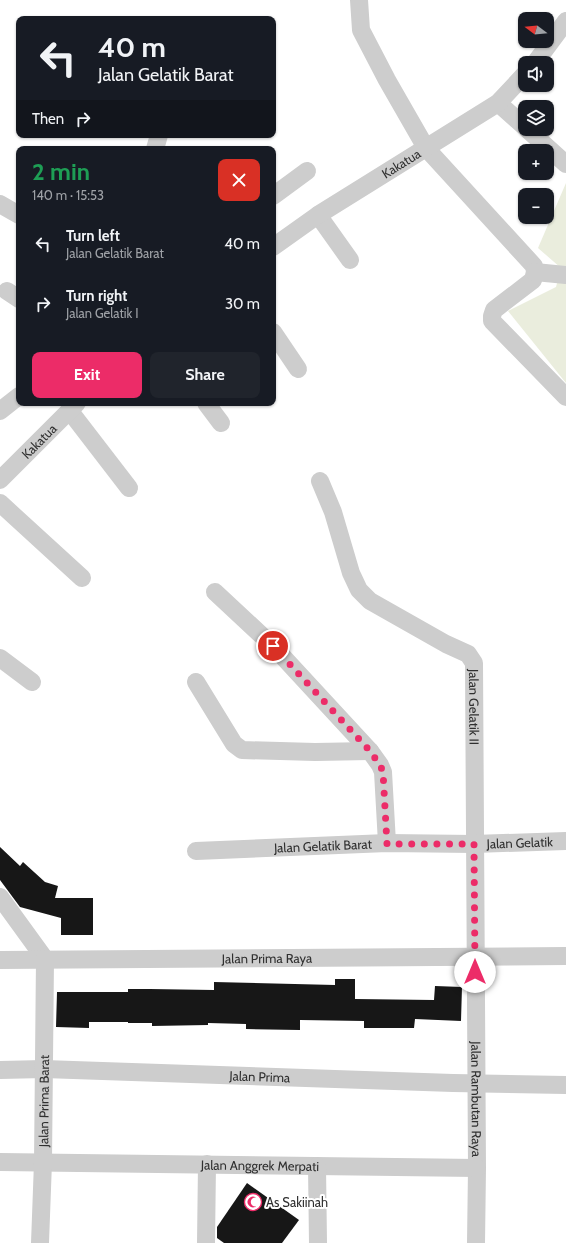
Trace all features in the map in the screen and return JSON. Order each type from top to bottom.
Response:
[{"type":"street","points":[[359,0],[361,30],[386,80],[426,148],[534,266],[535,272],[533,280],[494,310],[492,321],[566,397]]},
{"type":"street","points":[[540,56],[566,22]]},
{"type":"street","name":"Kakatua","points":[[276,245],[318,215],[498,103],[518,82]]},
{"type":"street","points":[[498,103],[518,121]]},
{"type":"street","points":[[535,136],[566,164]]},
{"type":"street","points":[[276,194],[307,170]]},
{"type":"street","points":[[0,204],[16,213]]},
{"type":"street","points":[[318,215],[350,260]]},
{"type":"street","points":[[535,272],[566,275]]},
{"type":"street","points":[[276,336],[298,369]]},
{"type":"street","points":[[0,411],[16,398]]},
{"type":"street","points":[[73,406],[129,488]]},
{"type":"street","name":"Kakatua","points":[[0,480],[73,406]]},
{"type":"street","points":[[208,406],[221,423]]},
{"type":"street","name":"Jalan Gelatik II","points":[[320,481],[333,512],[351,573],[359,590],[370,601],[446,644],[468,654],[474,663],[475,956]]},
{"type":"street","points":[[0,503],[82,578]]},
{"type":"street","points":[[215,592],[273,646],[370,751],[380,765],[383,772],[387,844]]},
{"type":"street","points":[[0,658],[32,682]]},
{"type":"street","points":[[196,682],[234,744],[242,750],[315,752],[370,751]]},
{"type":"street","name":"Jalan Gelatik","points":[[474,844],[566,841]]},
{"type":"street","name":"Jalan Gelatik Barat","points":[[196,851],[387,844],[474,844]]},
{"type":"street","points":[[0,897],[45,959]]},
{"type":"street","name":"Jalan Rambutan Raya","points":[[475,956],[477,1168],[476,1243]]},
{"type":"street","name":"Jalan Prima Raya","points":[[0,960],[566,956]]},
{"type":"street","name":"Jalan Prima Barat","points":[[40,1243],[43,1162],[45,959]]},
{"type":"street","name":"Jalan Prima","points":[[0,1070],[44,1069],[476,1084],[566,1085]]},
{"type":"street","name":"Jalan Anggrek Merpati","points":[[0,1162],[477,1168]]},
{"type":"street","points":[[206,1243],[207,1164]]},
{"type":"street","points":[[317,1166],[318,1243]]},
{"type":"green space","points":[[566,183],[566,383],[508,311],[556,287],[561,268],[538,248],[548,224],[554,224],[554,211]]},
{"type":"building","points":[[0,847],[20,866],[23,862],[45,882],[58,886],[55,898],[93,898],[93,935],[61,935],[61,918],[20,907],[0,880]]},
{"type":"building","points":[[335,979],[355,979],[355,999],[434,1000],[435,986],[462,987],[461,1021],[415,1019],[414,1028],[364,1028],[364,1021],[300,1020],[300,1030],[246,1029],[246,1024],[208,1023],[208,1025],[152,1026],[152,1023],[128,1022],[89,1022],[89,1028],[56,1027],[57,992],[128,992],[128,989],[214,990],[214,982],[335,985]]},
{"type":"building","name":"As Sakiinah","points":[[247,1183],[299,1220],[282,1243],[224,1243],[217,1238],[217,1227]]},
{"type":"place","name":"As Sakiinah","points":[[253,1202]]},
{"type":"route","points":[[273,646],[370,751],[380,765],[383,772],[387,844],[474,844],[475,972]]}]
